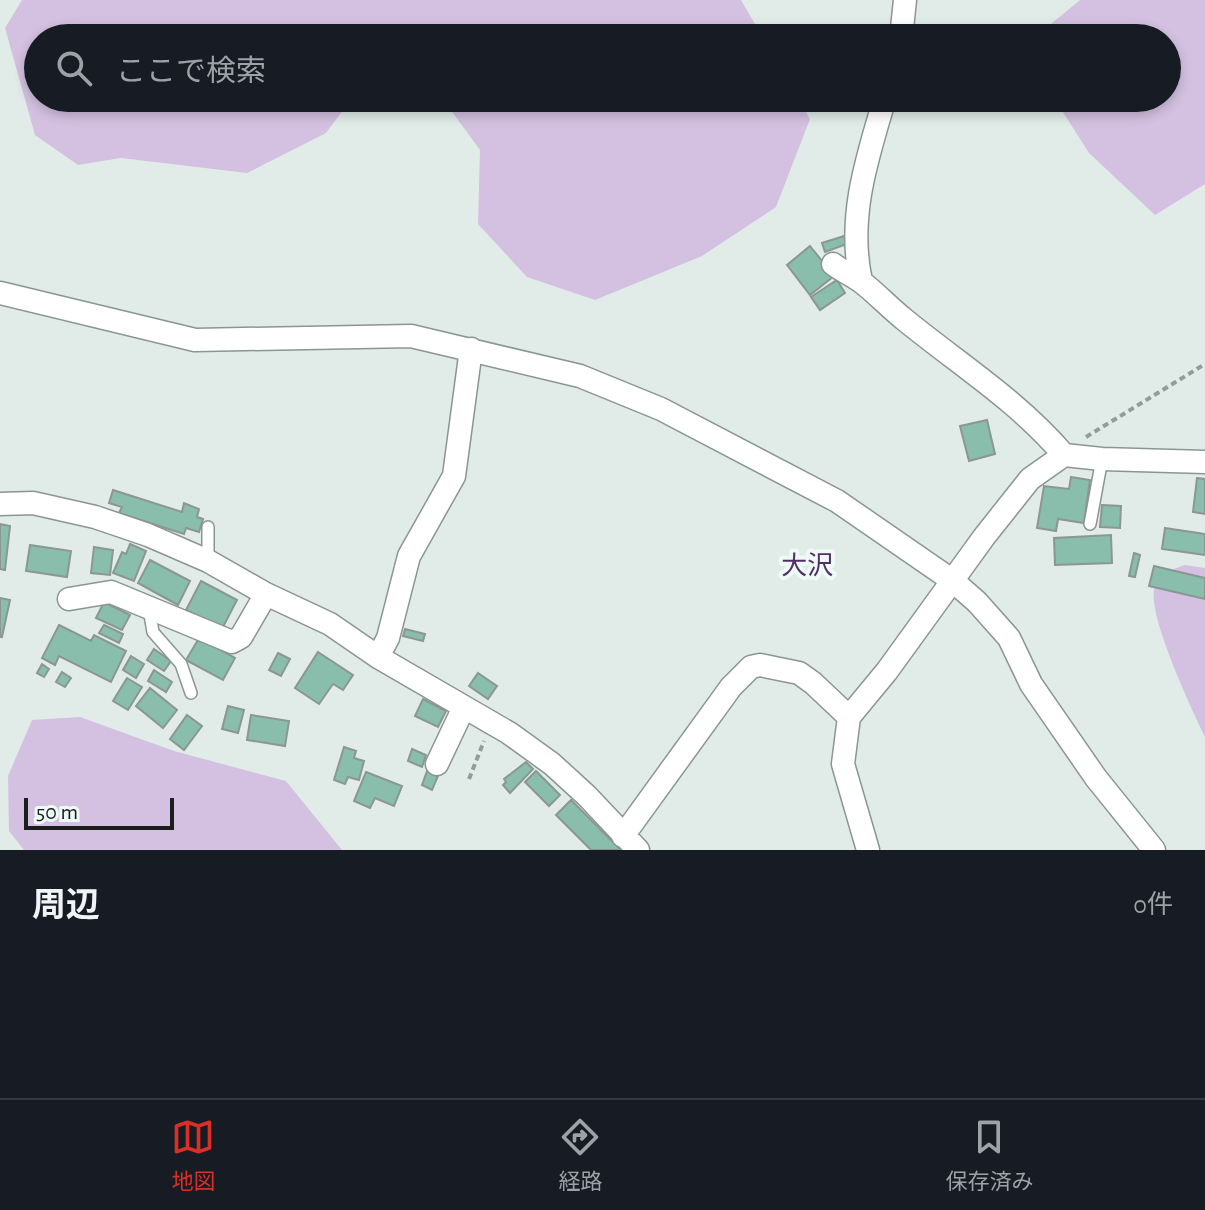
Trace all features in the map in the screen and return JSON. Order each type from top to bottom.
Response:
[{"type":"street","points":[[904,24],[905,0]]},
{"type":"street","points":[[861,281],[856,260],[856,218],[867,158],[881,112]]},
{"type":"street","points":[[833,264],[849,277],[861,281],[904,320],[1000,393],[1070,455],[1205,462]]},
{"type":"street","points":[[0,293],[195,340],[411,336],[580,376],[661,409],[837,501],[953,581],[977,602],[1009,638],[1031,684],[1096,778],[1154,850]]},
{"type":"street","points":[[378,657],[388,638],[409,556],[454,476],[471,349]]},
{"type":"street","points":[[868,850],[843,764],[849,717],[887,671],[1030,479],[1070,455]]},
{"type":"street","points":[[0,504],[33,503],[95,517],[208,561],[266,594],[330,624],[552,764],[631,843],[731,687],[751,667],[760,665],[799,673],[849,717]]},
{"type":"street","points":[[69,599],[111,592],[232,642],[241,637],[266,594]]},
{"type":"street","points":[[437,764],[464,707]]},
{"type":"lane","points":[[1090,524],[1102,459]]},
{"type":"lane","points":[[208,527],[208,561]]},
{"type":"lane","points":[[149,609],[153,632],[181,664],[191,693]]},
{"type":"path","points":[[1070,455],[1080,440],[1205,364]]},
{"type":"path","points":[[469,779],[491,723]]},
{"type":"shaded area","points":[[22,0],[741,0],[755,24],[24,24],[24,96],[5,28]]},
{"type":"shaded area","points":[[1080,0],[1205,0],[1205,184],[1155,215],[1089,153],[1063,112],[1181,112],[1181,24],[1051,24]]},
{"type":"shaded area","points":[[29,112],[342,112],[326,133],[247,173],[121,158],[78,165],[35,135]]},
{"type":"shaded area","points":[[452,112],[806,112],[810,119],[776,207],[702,256],[595,300],[527,277],[478,224],[480,150]]},
{"type":"shaded area","points":[[1185,565],[1205,568],[1205,737],[1163,638],[1154,599],[1155,587],[1160,579],[1171,570]]},
{"type":"shaded area","points":[[80,717],[174,751],[286,781],[342,850],[24,850],[9,831],[8,776],[32,720]]},
{"type":"building","points":[[844,236],[847,244],[825,252],[822,243]]},
{"type":"building","points":[[810,246],[834,276],[810,295],[787,265]]},
{"type":"building","points":[[837,280],[845,293],[820,310],[811,297]]},
{"type":"building","points":[[987,420],[995,454],[969,461],[960,426]]},
{"type":"building","points":[[1071,477],[1090,480],[1084,523],[1058,519],[1056,531],[1037,528],[1044,486],[1069,489]]},
{"type":"building","points":[[1197,478],[1205,479],[1205,514],[1193,512]]},
{"type":"building","points":[[113,490],[182,512],[184,503],[199,509],[197,517],[203,519],[199,532],[186,528],[184,534],[119,513],[122,507],[109,503]]},
{"type":"building","points":[[1102,505],[1121,506],[1120,528],[1100,527]]},
{"type":"building","points":[[0,524],[10,526],[5,570],[0,569]]},
{"type":"building","points":[[1165,528],[1205,534],[1205,555],[1162,549]]},
{"type":"building","points":[[1111,535],[1112,563],[1055,565],[1054,538]]},
{"type":"building","points":[[130,544],[146,551],[134,581],[113,573],[122,552],[126,554]]},
{"type":"building","points":[[30,545],[71,551],[67,577],[26,571]]},
{"type":"building","points":[[94,547],[113,550],[110,575],[91,573]]},
{"type":"building","points":[[1134,553],[1140,555],[1135,577],[1129,576]]},
{"type":"building","points":[[150,560],[190,581],[178,605],[138,583]]},
{"type":"building","points":[[1154,566],[1205,578],[1205,599],[1149,586]]},
{"type":"building","points":[[201,581],[237,600],[222,629],[186,610]]},
{"type":"building","points":[[0,598],[10,600],[2,637],[0,637]]},
{"type":"building","points":[[104,602],[130,615],[122,630],[96,618]]},
{"type":"building","points":[[59,625],[91,641],[94,635],[126,651],[111,682],[59,656],[55,665],[42,658]]},
{"type":"building","points":[[104,625],[123,634],[119,643],[99,633]]},
{"type":"building","points":[[405,629],[425,634],[423,641],[403,636]]},
{"type":"building","points":[[199,638],[235,658],[223,680],[186,660]]},
{"type":"building","points":[[154,649],[171,661],[164,671],[147,660]]},
{"type":"building","points":[[318,652],[353,675],[343,690],[333,684],[319,704],[295,688]]},
{"type":"building","points":[[278,653],[290,659],[281,676],[269,670]]},
{"type":"building","points":[[131,656],[144,664],[136,678],[123,670]]},
{"type":"building","points":[[42,664],[49,669],[44,677],[37,673]]},
{"type":"building","points":[[154,670],[172,682],[166,692],[148,681]]},
{"type":"building","points":[[62,672],[71,678],[65,687],[56,682]]},
{"type":"building","points":[[478,673],[497,686],[488,699],[469,686]]},
{"type":"building","points":[[127,678],[142,687],[128,710],[113,701]]},
{"type":"building","points":[[150,688],[177,710],[163,728],[136,706]]},
{"type":"building","points":[[423,699],[446,711],[438,727],[415,716]]},
{"type":"building","points":[[228,706],[244,710],[238,733],[222,729]]},
{"type":"building","points":[[187,715],[202,726],[184,750],[170,739]]},
{"type":"building","points":[[251,715],[289,721],[285,746],[247,740]]},
{"type":"building","points":[[344,747],[356,751],[354,758],[364,761],[359,780],[348,777],[345,784],[334,780]]},
{"type":"building","points":[[412,749],[426,755],[422,767],[408,761]]},
{"type":"building","points":[[526,762],[533,769],[510,793],[503,785],[506,782],[504,779]]},
{"type":"building","points":[[427,771],[438,776],[432,790],[422,785]]},
{"type":"building","points":[[536,771],[560,795],[549,806],[525,782]]},
{"type":"building","points":[[366,772],[402,786],[394,806],[375,798],[370,808],[354,801]]},
{"type":"building","points":[[571,800],[621,850],[591,850],[556,815]]},
{"type":"district","name":"大沢","points":[[807,565]]}]
